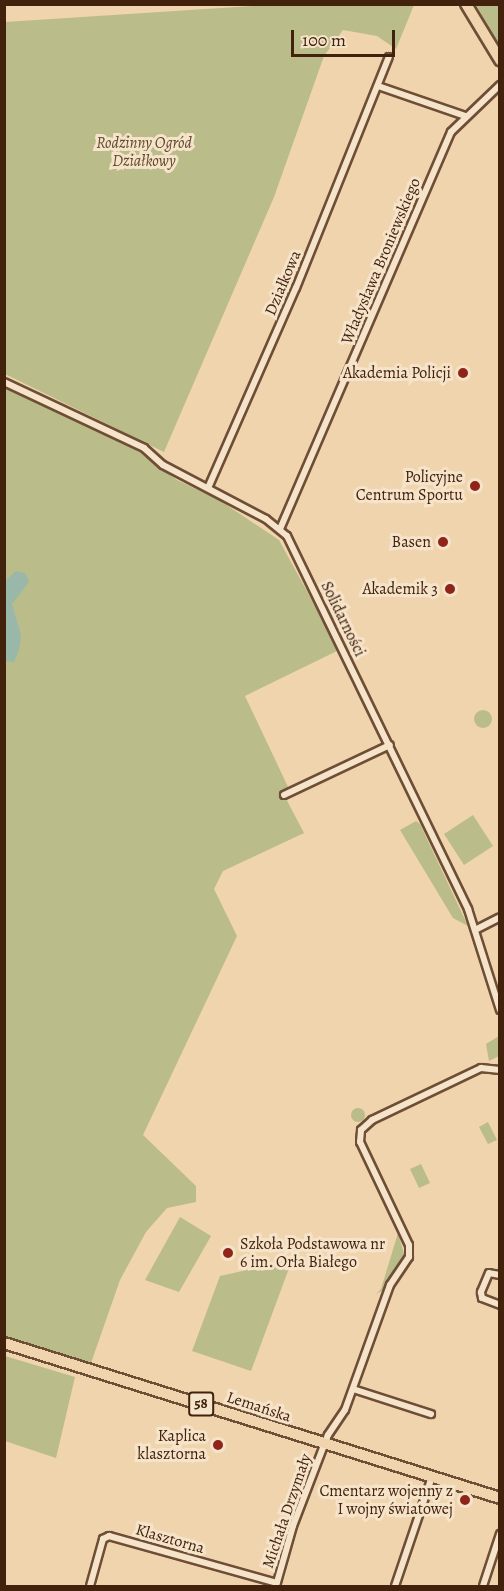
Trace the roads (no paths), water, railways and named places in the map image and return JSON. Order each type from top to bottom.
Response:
[{"type":"main road","points":[[466,4],[499,60]]},
{"type":"main road","name":"Lemańska","points":[[4,1343],[432,1477]]},
{"type":"main road","name":"58","points":[[432,1477],[500,1498]]},
{"type":"street","name":"Działkowa","points":[[208,488],[296,288],[389,57]]},
{"type":"street","name":"Władysława Broniewskiego","points":[[280,529],[451,132],[465,116],[500,85]]},
{"type":"street","points":[[378,86],[465,116]]},
{"type":"street","points":[[4,382],[144,448],[164,465],[280,529]]},
{"type":"street","name":"Solidarności","points":[[280,529],[390,744],[475,930],[500,1010]]},
{"type":"street","points":[[284,795],[390,744]]},
{"type":"street","points":[[475,930],[500,917]]},
{"type":"street","name":"Michała Drzymały","points":[[276,1585],[324,1444],[353,1389],[390,1285],[410,1250],[360,1142],[361,1130],[372,1120],[477,1070],[488,1066],[500,1070]]},
{"type":"street","points":[[500,1275],[486,1276],[481,1292],[482,1298],[500,1305]]},
{"type":"street","points":[[353,1389],[431,1414]]},
{"type":"street","points":[[395,1587],[432,1477]]},
{"type":"street","points":[[484,1586],[500,1534]]},
{"type":"street","name":"Klasztorna","points":[[90,1587],[104,1539],[109,1536],[276,1585]]},
{"type":"place","name":"Akademia Policji","points":[[463,373]]},
{"type":"place","name":"Policyjne Centrum Sportu","points":[[475,486]]},
{"type":"place","name":"Basen","points":[[443,542]]},
{"type":"place","name":"Akademik 3","points":[[450,589]]},
{"type":"place","name":"Szkoła Podstawowa nr 6 im. Orła Białego","points":[[228,1253]]},
{"type":"place","name":"Kaplica klasztorna","points":[[218,1445]]},
{"type":"place","name":"Cmentarz wojenny z I wojny światowej","points":[[465,1500]]},
{"type":"park label","name":"Rodzinny Ogród Działkowy","points":[[144,152]]}]
